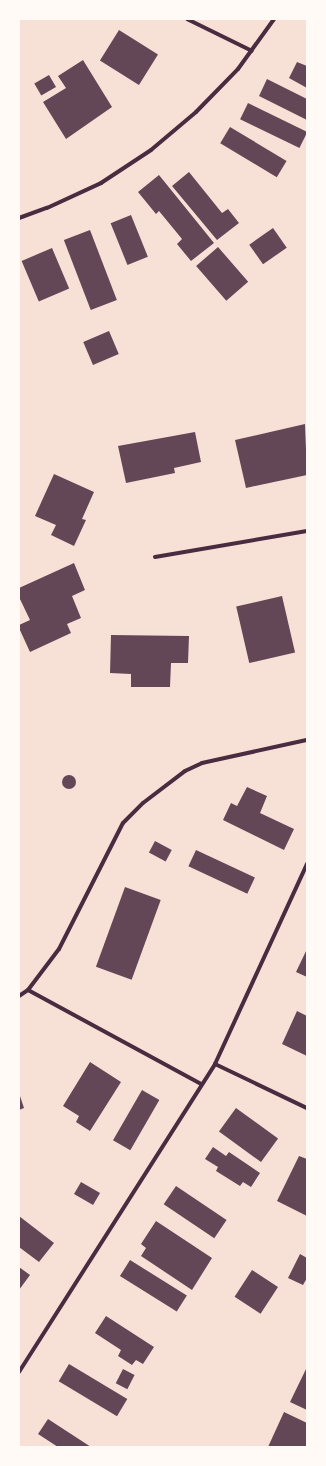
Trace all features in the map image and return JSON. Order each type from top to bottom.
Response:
[{"type":"street","points":[[187,19],[252,51]]},
{"type":"street","points":[[19,218],[47,208],[101,183],[151,150],[196,112],[252,51],[274,19]]},
{"type":"street","points":[[155,557],[307,531]]},
{"type":"street","points":[[19,996],[28,990],[59,949],[123,824],[143,803],[185,771],[202,763],[307,740]]},
{"type":"street","points":[[19,1372],[215,1064],[307,864]]},
{"type":"street","points":[[28,990],[201,1084]]},
{"type":"street","points":[[215,1064],[307,1108]]},
{"type":"building","points":[[119,30],[158,54],[139,85],[100,61]]},
{"type":"building","points":[[83,60],[112,107],[66,139],[43,102],[66,88],[58,76]]},
{"type":"building","points":[[297,62],[307,66],[307,88],[289,78]]},
{"type":"building","points":[[49,75],[56,87],[41,96],[34,84]]},
{"type":"building","points":[[267,79],[307,99],[307,120],[259,96]]},
{"type":"building","points":[[248,103],[307,132],[299,148],[240,119]]},
{"type":"building","points":[[230,127],[287,161],[277,177],[220,143]]},
{"type":"building","points":[[189,172],[222,213],[228,209],[239,223],[217,240],[172,186]]},
{"type":"building","points":[[159,175],[214,243],[191,261],[177,244],[182,239],[159,211],[156,214],[138,192]]},
{"type":"building","points":[[131,215],[148,257],[127,265],[111,223]]},
{"type":"building","points":[[273,228],[287,248],[263,264],[249,245]]},
{"type":"building","points":[[90,230],[117,300],[91,310],[64,240]]},
{"type":"building","points":[[218,247],[248,282],[226,301],[196,266]]},
{"type":"building","points":[[52,248],[69,289],[39,301],[22,261]]},
{"type":"building","points":[[109,331],[119,354],[93,365],[83,342]]},
{"type":"building","points":[[305,424],[307,475],[246,488],[235,440]]},
{"type":"building","points":[[195,432],[201,462],[174,468],[175,473],[126,483],[118,446]]},
{"type":"building","points":[[54,474],[94,492],[82,519],[86,520],[74,546],[51,535],[56,525],[35,516]]},
{"type":"building","points":[[74,563],[85,590],[72,596],[81,618],[67,624],[71,633],[30,652],[19,628],[19,625],[30,620],[19,597],[19,588]]},
{"type":"building","points":[[282,596],[295,653],[249,663],[236,607]]},
{"type":"building","points":[[111,635],[189,636],[188,663],[171,663],[170,687],[131,687],[131,674],[110,673]]},
{"type":"building","points":[[69,775],[74,777],[76,782],[74,787],[69,789],[64,787],[62,782],[64,777]]},
{"type":"building","points":[[247,787],[267,796],[260,813],[294,829],[284,850],[223,820],[231,803],[237,806]]},
{"type":"building","points":[[155,841],[172,850],[166,861],[149,852]]},
{"type":"building","points":[[196,850],[255,877],[247,894],[188,866]]},
{"type":"building","points":[[125,887],[161,900],[132,980],[96,967]]},
{"type":"building","points":[[307,949],[307,977],[296,972]]},
{"type":"building","points":[[297,1011],[307,1016],[307,1056],[282,1044]]},
{"type":"building","points":[[90,1062],[121,1082],[90,1131],[76,1122],[79,1116],[63,1106]]},
{"type":"building","points":[[142,1090],[159,1100],[130,1150],[113,1140]]},
{"type":"building","points":[[19,1093],[24,1108],[19,1110]]},
{"type":"building","points":[[236,1108],[278,1139],[261,1162],[219,1131]]},
{"type":"building","points":[[213,1147],[226,1156],[229,1152],[260,1173],[251,1187],[243,1182],[240,1186],[216,1171],[218,1167],[205,1159]]},
{"type":"building","points":[[299,1156],[307,1159],[307,1216],[277,1201]]},
{"type":"building","points":[[81,1182],[100,1193],[93,1205],[74,1194]]},
{"type":"building","points":[[176,1186],[227,1220],[214,1238],[164,1204]]},
{"type":"building","points":[[19,1216],[54,1243],[39,1262],[19,1247]]},
{"type":"building","points":[[156,1221],[212,1258],[192,1290],[141,1256],[146,1248],[141,1244]]},
{"type":"building","points":[[300,1254],[307,1258],[307,1278],[303,1285],[288,1278]]},
{"type":"building","points":[[130,1260],[187,1296],[177,1312],[120,1276]]},
{"type":"building","points":[[19,1267],[30,1275],[19,1290]]},
{"type":"building","points":[[252,1270],[278,1287],[261,1314],[235,1297]]},
{"type":"building","points":[[106,1316],[154,1347],[143,1364],[136,1360],[132,1365],[118,1356],[121,1350],[95,1333]]},
{"type":"building","points":[[69,1364],[127,1399],[117,1416],[59,1381]]},
{"type":"building","points":[[307,1367],[307,1410],[290,1402]]},
{"type":"building","points":[[123,1369],[135,1375],[127,1389],[116,1383]]},
{"type":"building","points":[[284,1412],[307,1423],[307,1447],[268,1447]]},
{"type":"building","points":[[48,1419],[91,1447],[58,1447],[38,1434]]}]
